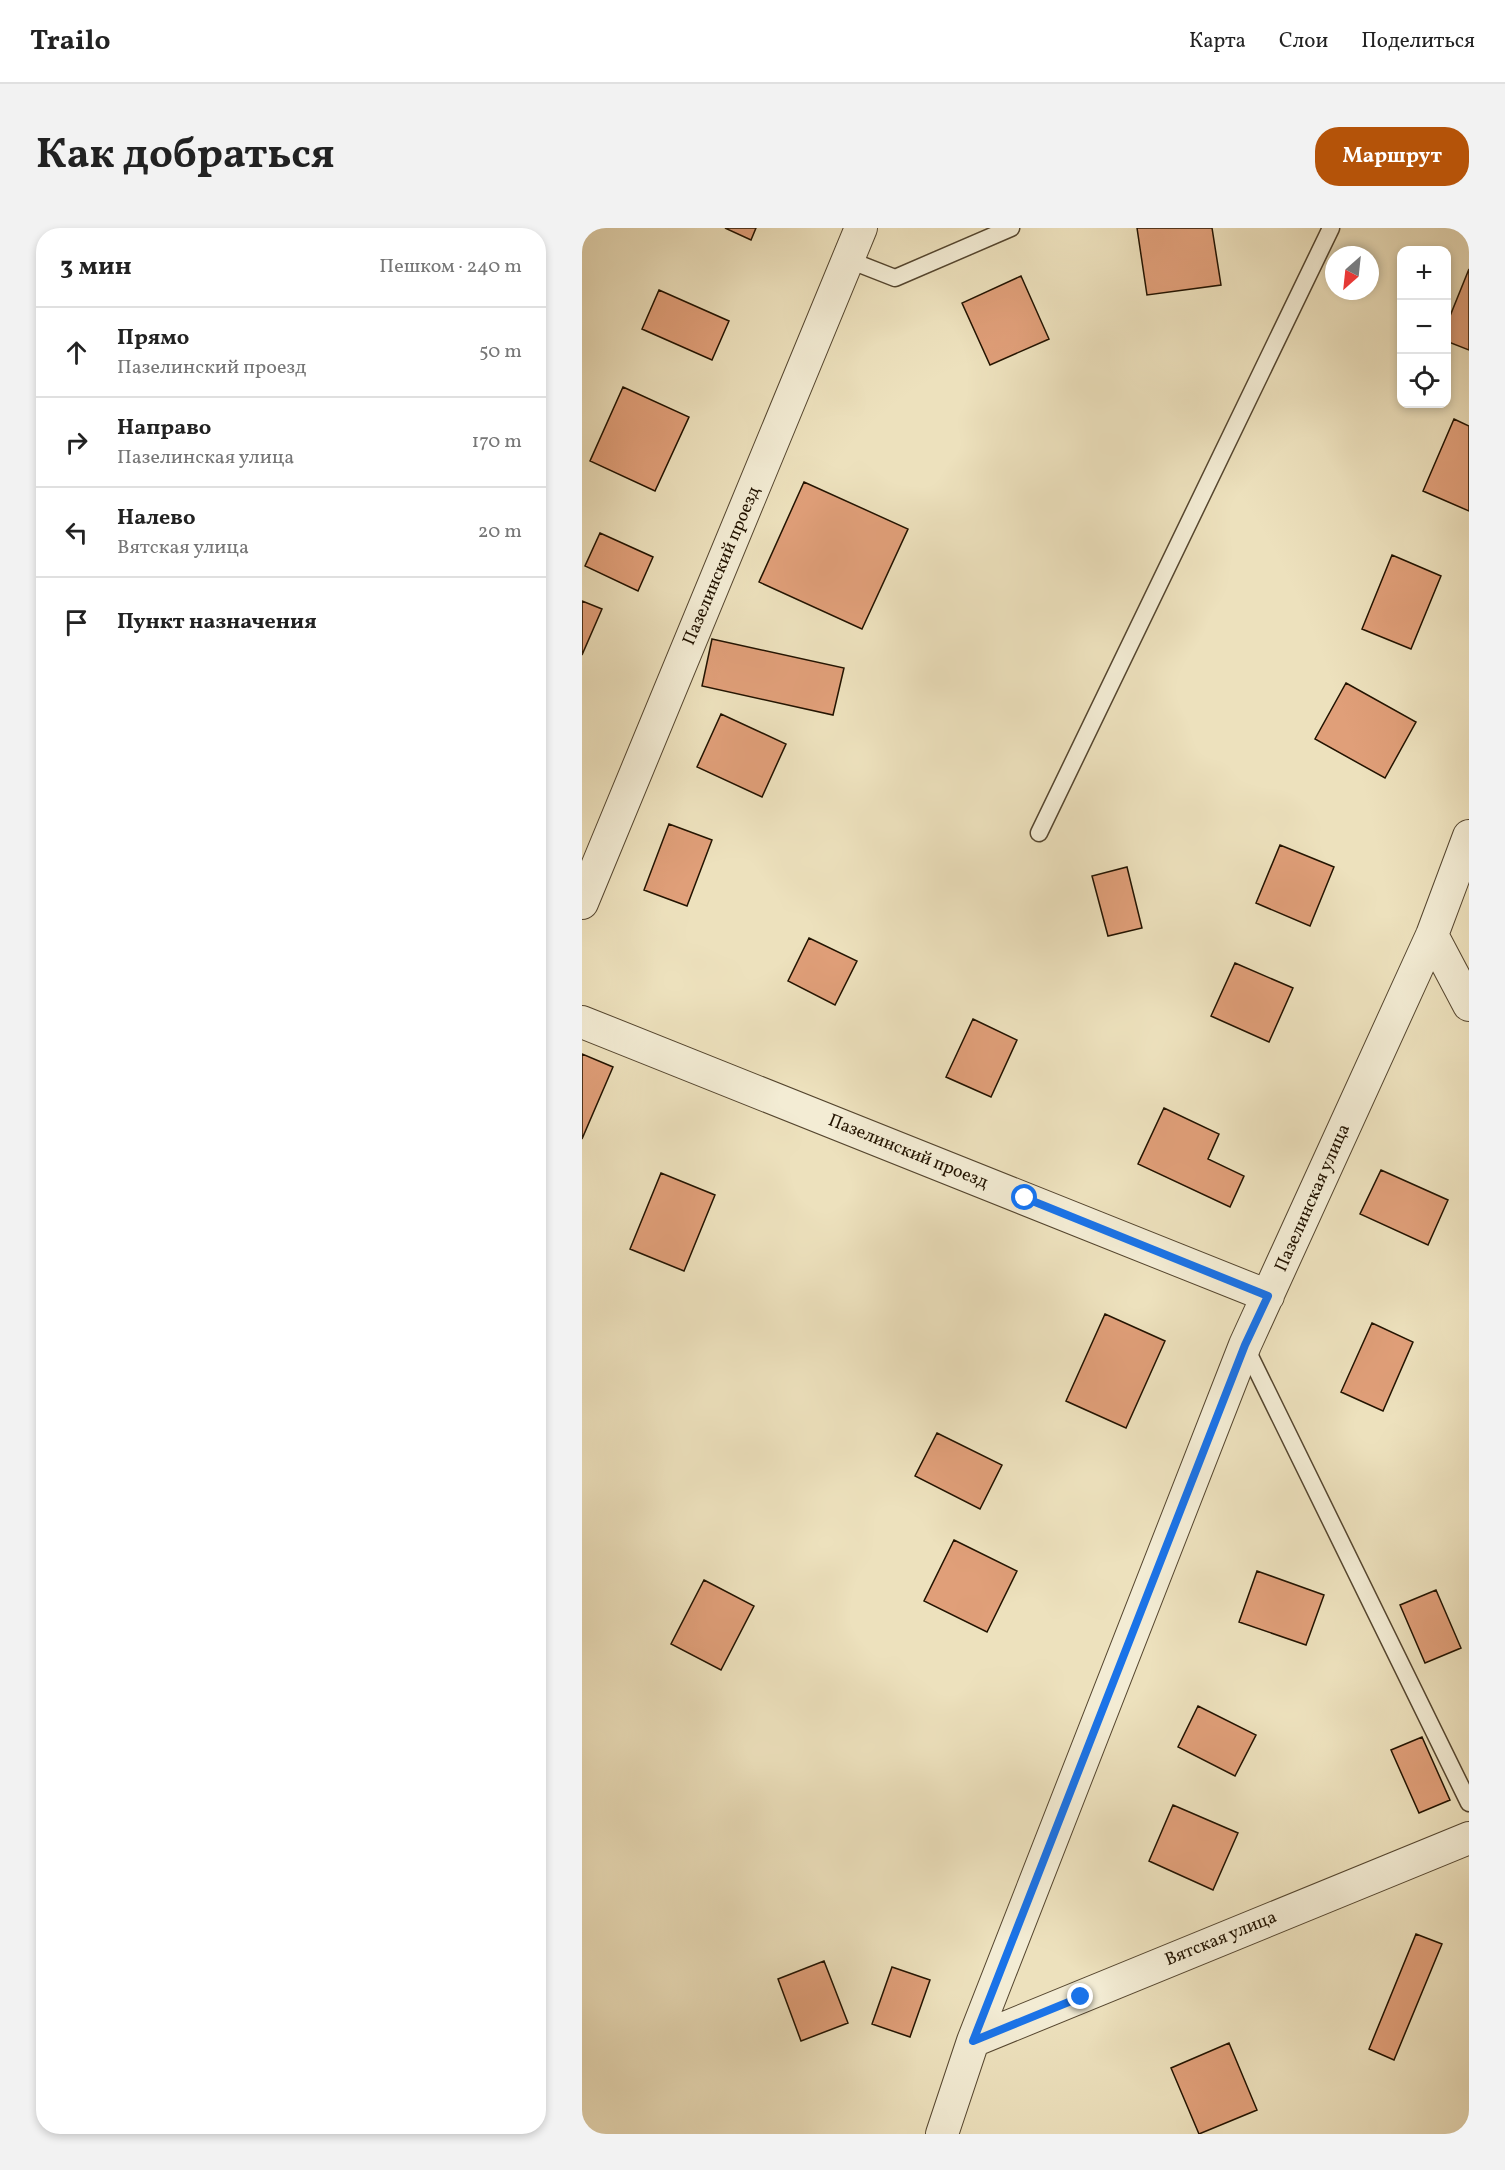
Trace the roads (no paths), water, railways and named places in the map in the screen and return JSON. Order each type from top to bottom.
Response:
[{"type":"street","name":"Пазелинский проезд","points":[[582,903],[861,228]]},
{"type":"street","name":"Пазелинская улица","points":[[942,2134],[973,2041],[1245,1345],[1432,935],[1469,836]]},
{"type":"street","points":[[1432,935],[1469,1005]]},
{"type":"street","name":"Пазелинский проезд","points":[[582,1022],[1268,1296]]},
{"type":"street","name":"Вятская улица","points":[[973,2041],[1469,1838]]},
{"type":"lane","points":[[849,260],[895,278],[1011,228]]},
{"type":"lane","points":[[1039,833],[1331,228]]},
{"type":"lane","points":[[1245,1345],[1469,1803]]}]
